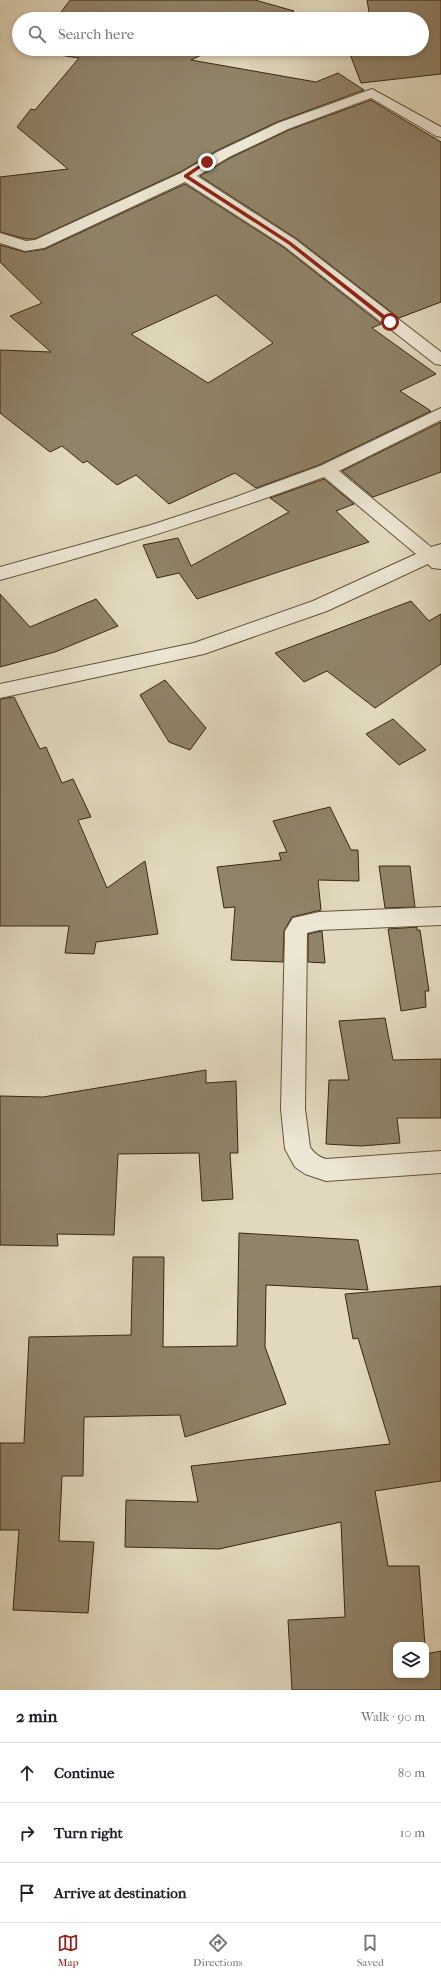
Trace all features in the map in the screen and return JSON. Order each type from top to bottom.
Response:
[{"type":"street","points":[[0,238],[25,246],[38,245],[186,176],[212,159],[283,126],[372,93],[441,134]]},
{"type":"street","points":[[186,176],[290,243],[441,360]]},
{"type":"street","points":[[0,574],[158,529],[240,502],[326,470],[441,413]]},
{"type":"street","points":[[0,691],[197,649],[320,606],[437,557],[326,470]]},
{"type":"street","points":[[441,916],[319,921],[301,924],[296,931],[295,948],[293,1110],[298,1149],[304,1159],[314,1166],[326,1170],[441,1162]]},
{"type":"building","points":[[70,0],[255,0],[294,11],[292,12],[61,12]]},
{"type":"building","points":[[367,0],[441,0],[441,74],[361,83],[351,56],[429,56],[429,12],[369,12]]},
{"type":"building","points":[[66,56],[199,56],[191,60],[316,82],[338,73],[364,90],[277,122],[218,150],[180,172],[35,239],[26,239],[0,232],[0,177],[68,169],[17,127],[31,109],[35,110],[79,58]]},
{"type":"building","points":[[371,100],[441,142],[441,302],[399,318],[297,239],[200,176],[230,158],[289,130]]},
{"type":"building","points":[[185,184],[283,247],[381,324],[372,328],[436,374],[400,391],[431,411],[319,465],[256,488],[235,473],[169,504],[136,475],[117,485],[87,461],[83,463],[62,446],[50,452],[0,413],[0,350],[51,352],[10,316],[42,303],[0,262],[0,245],[25,252],[45,249]],"holes":[[[216,295],[273,343],[208,383],[131,334]]]},
{"type":"building","points":[[441,422],[441,472],[373,497],[342,471]]},
{"type":"building","points":[[324,479],[354,504],[336,511],[369,542],[197,599],[179,573],[157,578],[143,545],[178,538],[191,566],[289,512],[270,498]]},
{"type":"building","points":[[0,594],[30,627],[96,599],[118,626],[55,652],[0,667]]},
{"type":"building","points":[[411,601],[429,621],[441,614],[441,664],[375,708],[327,671],[304,682],[275,653]]},
{"type":"building","points":[[165,680],[206,728],[190,750],[169,742],[140,695]]},
{"type":"building","points":[[14,697],[40,749],[46,747],[62,783],[73,779],[91,817],[78,820],[107,888],[145,861],[158,934],[96,942],[94,954],[65,953],[69,926],[0,926],[0,699]]},
{"type":"building","points":[[393,719],[426,750],[399,765],[366,734]]},
{"type":"building","points":[[330,807],[351,850],[358,850],[359,881],[318,880],[321,910],[292,917],[284,931],[283,962],[231,960],[235,907],[224,908],[217,867],[281,860],[279,853],[287,852],[273,821]]},
{"type":"building","points":[[379,866],[410,866],[415,907],[385,908]]},
{"type":"building","points":[[417,927],[417,930],[420,930],[429,991],[425,991],[426,1007],[401,1011],[388,929]]},
{"type":"building","points":[[322,931],[325,963],[308,962],[308,934]]},
{"type":"building","points":[[385,1018],[393,1060],[441,1059],[441,1118],[397,1118],[400,1143],[361,1146],[326,1144],[329,1080],[349,1080],[339,1021]]},
{"type":"building","points":[[206,1070],[206,1083],[236,1081],[238,1153],[230,1153],[233,1199],[202,1201],[199,1153],[118,1154],[114,1235],[57,1234],[58,1246],[0,1245],[0,1096],[43,1097]]},
{"type":"building","points":[[239,1233],[358,1240],[368,1290],[266,1285],[265,1347],[286,1404],[185,1437],[180,1415],[84,1417],[83,1476],[62,1476],[59,1541],[94,1542],[88,1613],[13,1610],[19,1530],[0,1530],[0,1443],[24,1443],[29,1337],[131,1335],[133,1257],[164,1257],[163,1347],[237,1346]]},
{"type":"building","points":[[441,1286],[441,1481],[375,1491],[388,1566],[419,1566],[425,1642],[393,1642],[393,1678],[429,1678],[429,1653],[441,1651],[441,1690],[292,1690],[288,1620],[345,1617],[341,1522],[219,1549],[125,1547],[126,1500],[198,1502],[191,1466],[390,1444],[358,1338],[353,1339],[345,1294]]},
{"type":"route","points":[[207,162],[186,176],[290,243],[390,322]]}]
